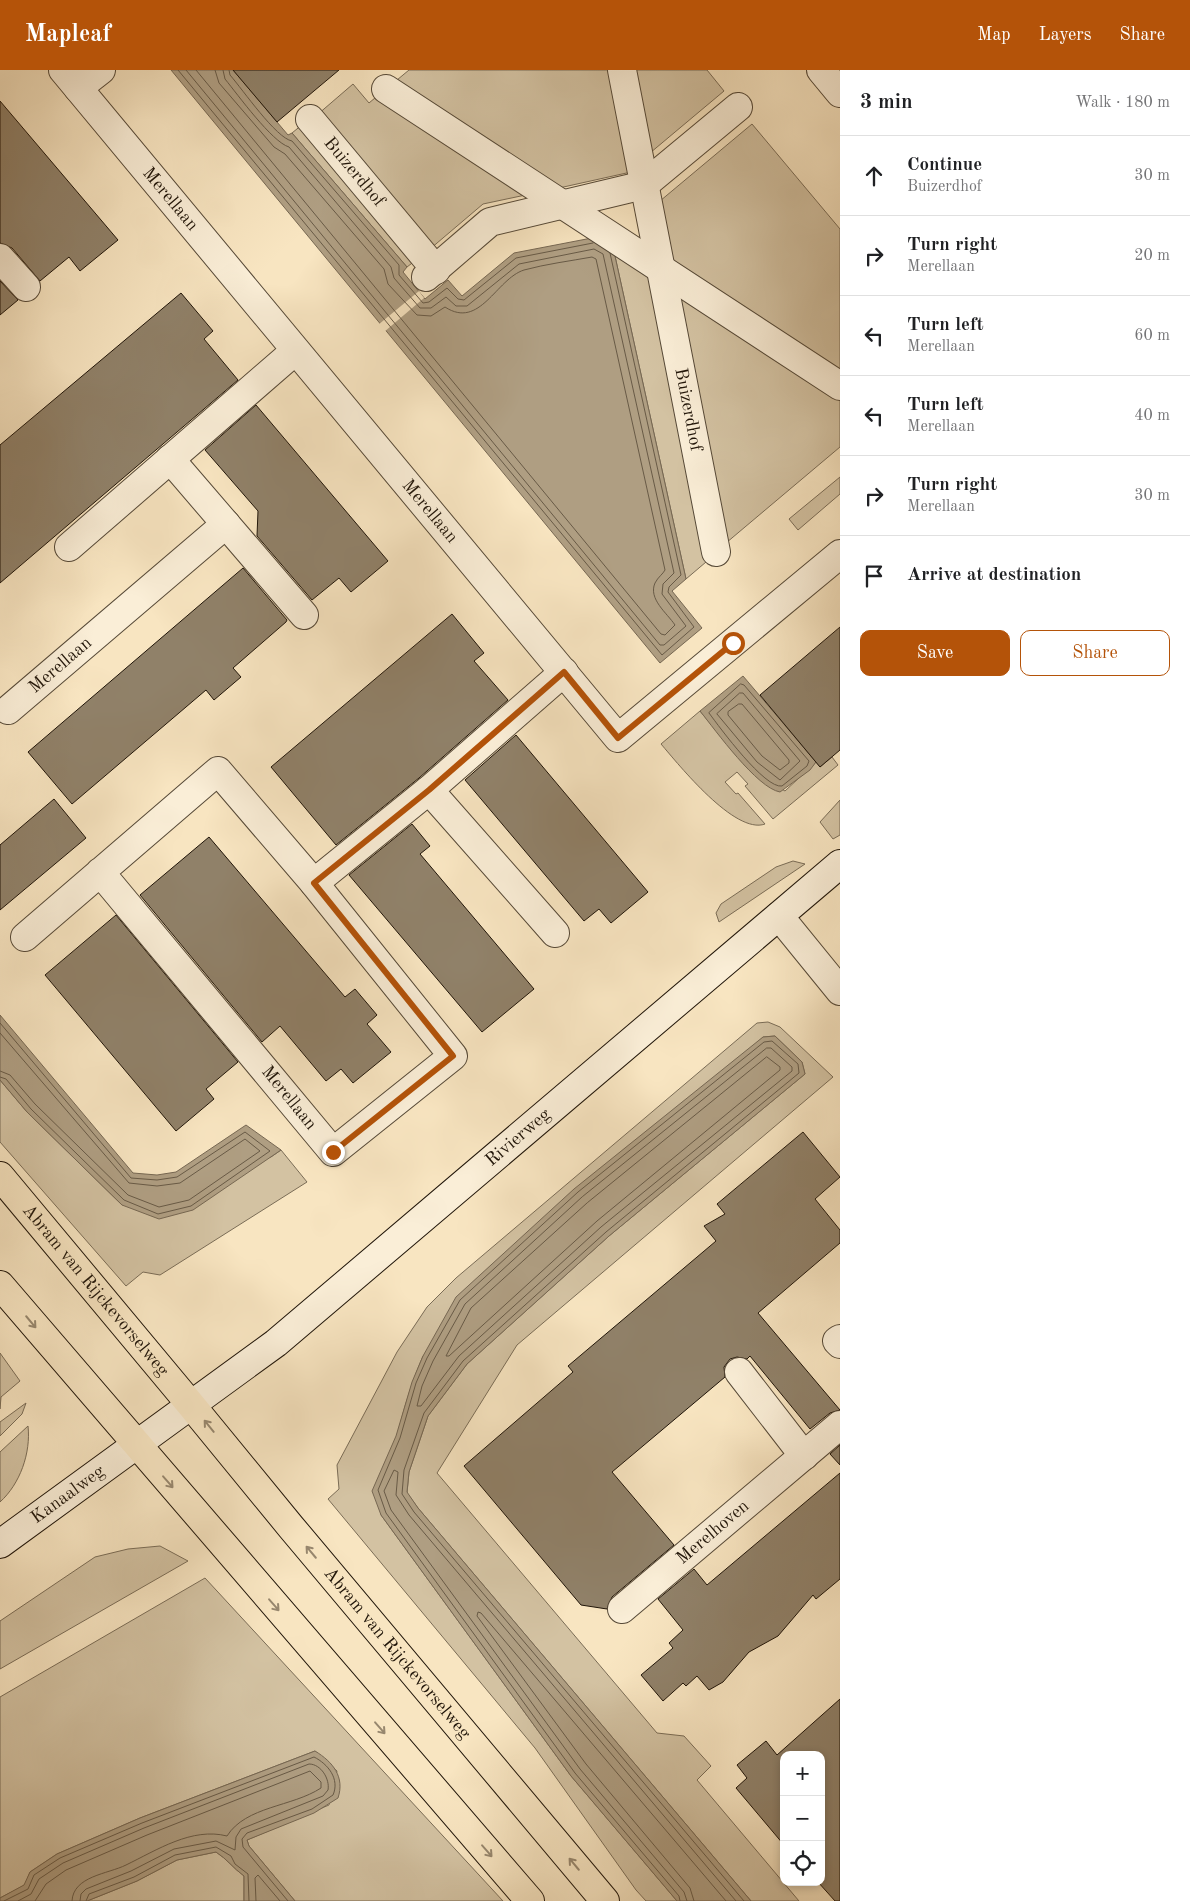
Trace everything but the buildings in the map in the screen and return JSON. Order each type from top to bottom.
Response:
[{"type":"main road","name":"Abram van Rijckevorselweg","points":[[0,1176],[291,1528],[605,1901]]},
{"type":"main road","points":[[0,1285],[530,1901]]},
{"type":"street","points":[[71,79],[101,70]]},
{"type":"street","name":"Buizerdhof","points":[[622,70],[716,552]]},
{"type":"street","points":[[821,70],[840,93]]},
{"type":"street","name":"Merellaan","points":[[71,79],[618,738],[840,554]]},
{"type":"street","points":[[386,89],[840,386]]},
{"type":"street","name":"Buizerdhof","points":[[310,119],[431,273],[490,222],[644,185],[738,108]]},
{"type":"street","points":[[0,258],[26,287]]},
{"type":"street","points":[[69,547],[295,351]]},
{"type":"street","points":[[170,459],[304,614]]},
{"type":"street","name":"Merellaan","points":[[8,710],[226,524]]},
{"type":"street","points":[[314,883],[429,790],[564,672]]},
{"type":"street","name":"Merellaan","points":[[25,937],[100,872],[218,771],[314,883],[453,1056],[333,1152],[100,872]]},
{"type":"street","points":[[429,790],[555,934]]},
{"type":"street","name":"Rivierweg","points":[[191,1405],[276,1342],[840,864]]},
{"type":"street","points":[[779,916],[840,990]]},
{"type":"street","points":[[840,1339],[838,1341],[840,1344]]},
{"type":"street","points":[[739,1372],[804,1456]]},
{"type":"street","points":[[136,1445],[191,1405]]},
{"type":"street","name":"Merelhoven","points":[[622,1610],[840,1425]]},
{"type":"street","name":"Kanaalweg","points":[[0,1544],[136,1445]]},
{"type":"shaded area","points":[[409,70],[611,70],[631,172],[550,190],[391,85]]},
{"type":"shaded area","points":[[634,70],[707,70],[724,91],[650,153]]},
{"type":"shaded area","points":[[353,84],[369,103],[382,92],[535,193],[483,204],[430,249],[317,115]]},
{"type":"shaded area","points":[[303,124],[416,260],[407,267],[292,133]]},
{"type":"shaded area","points":[[752,124],[840,229],[840,378],[674,271],[660,201]]},
{"type":"shaded area","points":[[613,247],[652,272],[706,562],[686,579]]},
{"type":"shaded area","points":[[677,286],[840,394],[840,447],[726,543]]},
{"type":"shaded area","points":[[840,477],[840,494],[798,530],[789,519]]},
{"type":"shaded area","points":[[700,711],[748,769],[785,791],[816,762],[820,767],[832,757],[838,765],[773,819],[745,786],[748,784],[737,772],[725,782],[736,794],[738,793],[765,824],[753,825],[739,819],[709,796],[661,744]]},
{"type":"shaded area","points":[[840,800],[840,835],[833,839],[820,822]]},
{"type":"shaded area","points":[[793,861],[805,864],[719,922],[716,913],[721,904],[776,867]]},
{"type":"shaded area","points":[[768,1022],[780,1027],[833,1077],[517,1345],[437,1473],[657,1733],[684,1736],[711,1766],[697,1780],[780,1878],[780,1886],[786,1886],[799,1901],[751,1901],[407,1493],[409,1472],[428,1416],[467,1364],[609,1236],[805,1074],[802,1062],[775,1036],[763,1037],[423,1356],[403,1414],[381,1515],[571,1776],[677,1901],[646,1901],[636,1890],[535,1748],[328,1499],[339,1489],[337,1465],[397,1352],[427,1307],[456,1278],[757,1023]]},
{"type":"shaded area","points":[[0,1080],[27,1112],[122,1205],[271,1157],[281,1150],[307,1182],[160,1275],[143,1272],[126,1286],[0,1142]]},
{"type":"shaded area","points":[[0,1353],[20,1381],[1,1397],[0,1409]]},
{"type":"shaded area","points":[[26,1403],[22,1414],[0,1436],[0,1422]]},
{"type":"shaded area","points":[[28,1426],[28,1447],[23,1467],[13,1486],[0,1502],[0,1452]]},
{"type":"shaded area","points":[[160,1546],[188,1561],[0,1669],[0,1621],[95,1557],[128,1549]]},
{"type":"shaded area","points":[[205,1578],[503,1901],[295,1901],[249,1846],[247,1840],[329,1805],[337,1771],[315,1751],[140,1818],[57,1854],[30,1872],[25,1885],[0,1898],[0,1697]]},
{"type":"shaded area","points":[[216,1852],[244,1876],[244,1901],[87,1901],[137,1881],[177,1860]]},
{"type":"water","points":[[171,70],[233,70],[288,135],[292,133],[407,267],[403,272],[425,299],[448,280],[462,296],[514,253],[597,237],[613,247],[686,579],[672,591],[702,628],[660,663]]},
{"type":"water","points":[[743,676],[816,762],[810,770],[780,792],[771,788],[749,770],[700,711]]},
{"type":"water","points":[[0,1015],[133,1173],[157,1175],[176,1172],[246,1125],[281,1150],[193,1210],[159,1219],[122,1205],[27,1112],[0,1080]]},
{"type":"water","points":[[775,1036],[802,1062],[805,1074],[609,1236],[467,1364],[428,1416],[409,1472],[407,1492],[418,1508],[751,1901],[677,1901],[571,1776],[381,1515],[372,1491],[396,1436],[412,1382],[423,1356],[456,1297],[574,1189],[763,1037]]},
{"type":"water","points":[[315,1751],[332,1765],[339,1777],[340,1790],[338,1798],[314,1813],[247,1840],[249,1846],[295,1901],[244,1901],[244,1876],[216,1852],[177,1860],[137,1881],[87,1901],[0,1901],[0,1898],[24,1885],[30,1872],[57,1854],[140,1818]]},
{"type":"pier","points":[[419,291],[424,298],[384,332],[378,325]]},
{"type":"route","points":[[333,1152],[453,1056],[314,883],[429,790],[564,672],[618,738],[733,643]]}]
